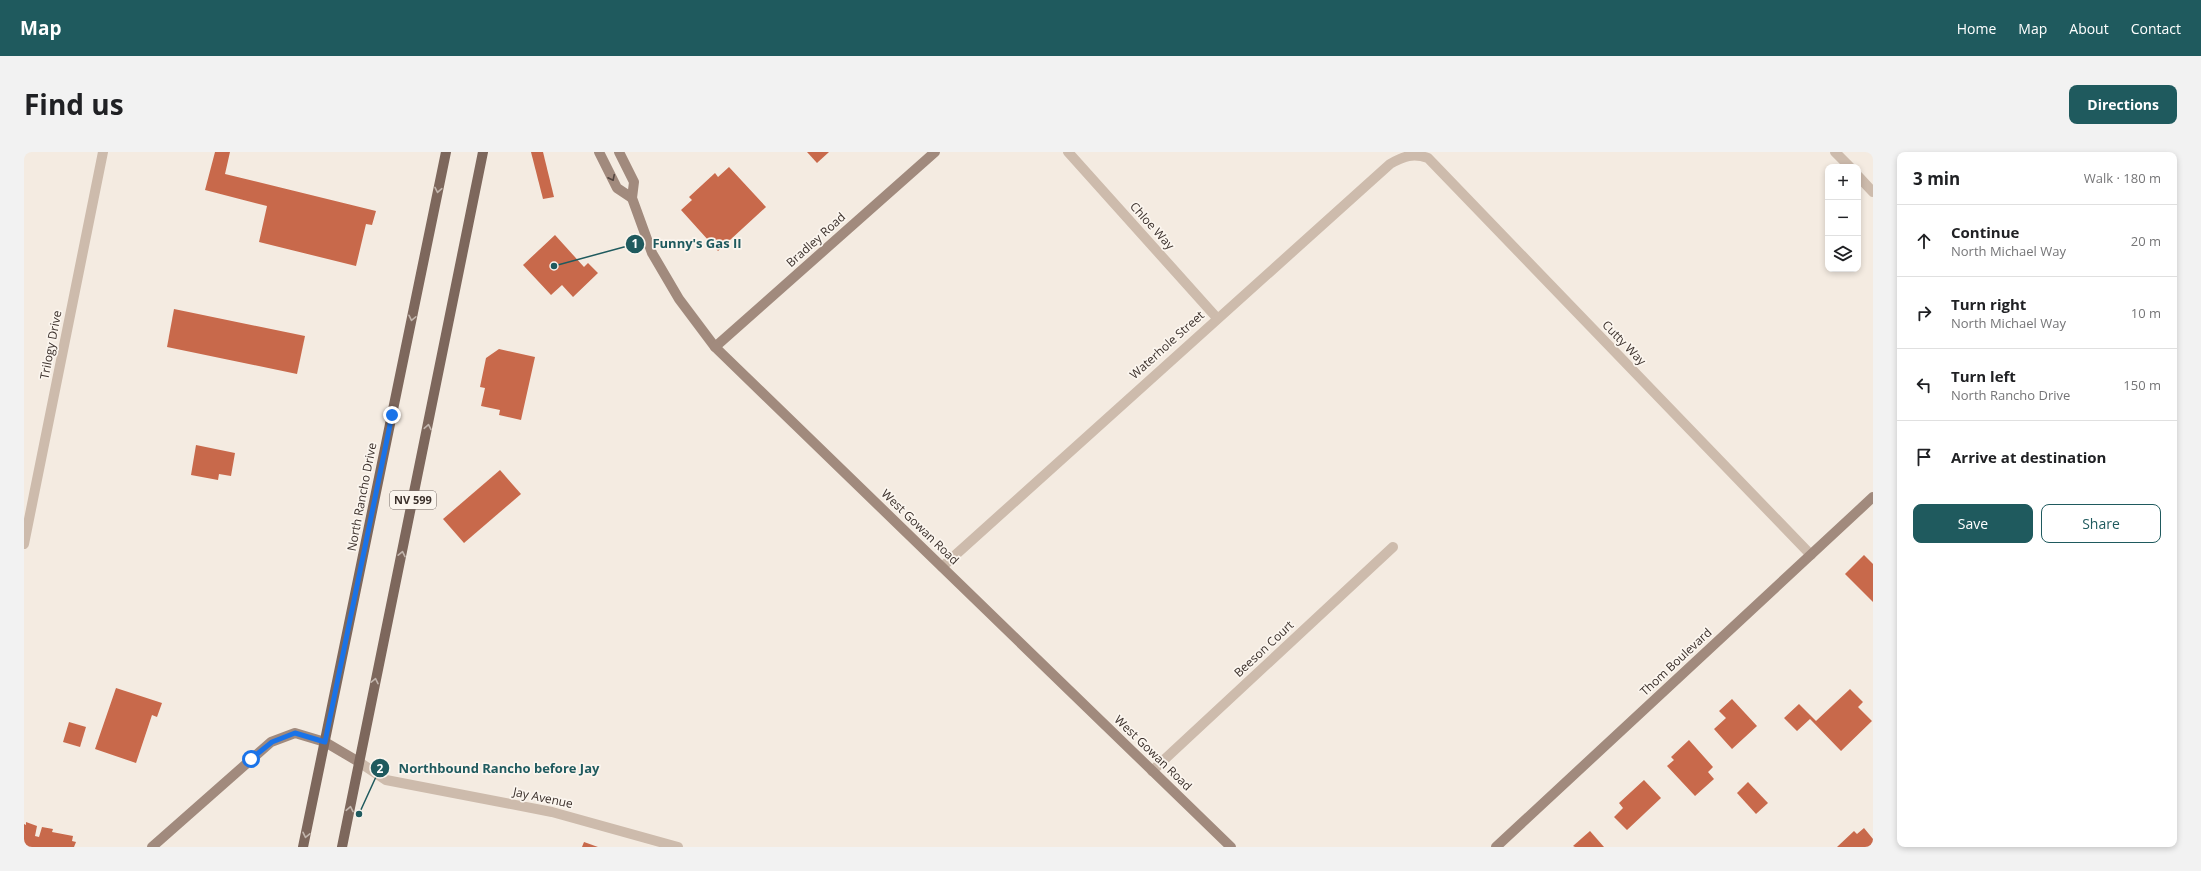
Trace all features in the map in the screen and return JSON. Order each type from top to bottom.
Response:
[{"type":"main road","name":"North Rancho Drive","points":[[303,847],[446,152]]},
{"type":"main road","name":"NV 599","points":[[342,847],[483,152]]},
{"type":"main road","points":[[480,168],[491,152]]},
{"type":"street","name":"Trilogy Drive","points":[[24,544],[103,152]]},
{"type":"street","points":[[599,152],[617,188],[632,198]]},
{"type":"street","name":"West Gowan Road","points":[[619,152],[634,182],[632,198],[652,253],[679,299],[715,347],[1231,847]]},
{"type":"street","name":"Bradley Road","points":[[715,347],[935,152]]},
{"type":"street","name":"Chloe Way","points":[[1068,152],[1217,318]]},
{"type":"street","points":[[1835,152],[1847,164]]},
{"type":"street","name":"Waterhole Street","points":[[942,566],[1390,164],[1402,157],[1416,154]]},
{"type":"street","name":"Cutty Way","points":[[1416,154],[1428,158],[1811,555]]},
{"type":"street","points":[[1861,179],[1873,192]]},
{"type":"street","name":"Thom Boulevard","points":[[1496,847],[1873,497]]},
{"type":"street","name":"Beeson Court","points":[[1152,771],[1393,547]]},
{"type":"street","points":[[152,847],[272,742],[295,733],[325,742],[359,762]]},
{"type":"street","name":"Jay Avenue","points":[[359,762],[386,780],[552,812],[678,847]]},
{"type":"building","points":[[215,152],[230,152],[225,174],[376,211],[372,225],[366,224],[356,266],[259,242],[267,206],[205,190]]},
{"type":"building","points":[[531,152],[543,152],[554,197],[543,199]]},
{"type":"building","points":[[807,152],[829,152],[817,163]]},
{"type":"building","points":[[729,167],[766,207],[718,251],[681,210],[692,200],[689,197],[715,173],[718,177]]},
{"type":"building","points":[[555,235],[584,267],[588,263],[598,273],[573,297],[562,285],[551,295],[523,265]]},
{"type":"building","points":[[174,309],[305,336],[297,374],[167,347]]},
{"type":"building","points":[[499,349],[535,357],[521,420],[499,415],[500,410],[481,406],[485,388],[480,387],[486,358]]},
{"type":"building","points":[[196,445],[235,453],[231,476],[219,474],[218,480],[191,475]]},
{"type":"building","points":[[500,470],[521,494],[464,543],[443,519]]},
{"type":"building","points":[[1864,555],[1873,564],[1873,602],[1845,574]]},
{"type":"building","points":[[116,688],[162,703],[157,717],[152,715],[136,763],[95,749]]},
{"type":"building","points":[[1850,689],[1863,702],[1858,707],[1872,721],[1841,751],[1810,719],[1797,731],[1784,718],[1799,704],[1816,721]]},
{"type":"building","points":[[1732,699],[1757,726],[1732,749],[1714,729],[1726,718],[1719,711]]},
{"type":"building","points":[[69,722],[86,727],[80,747],[63,742]]},
{"type":"building","points":[[1689,740],[1713,767],[1708,772],[1714,779],[1695,796],[1667,766],[1674,760],[1671,757]]},
{"type":"building","points":[[1644,780],[1661,798],[1627,830],[1614,817],[1623,808],[1619,803]]},
{"type":"building","points":[[1748,782],[1768,803],[1756,814],[1737,793]]},
{"type":"building","points":[[26,822],[37,826],[35,836],[39,837],[42,827],[53,829],[52,832],[73,836],[72,841],[76,842],[74,847],[24,847],[24,824],[26,825]]},
{"type":"building","points":[[1864,828],[1873,839],[1873,847],[1837,847],[1854,831],[1857,834]]},
{"type":"building","points":[[1590,831],[1604,847],[1573,846]]},
{"type":"building","points":[[584,842],[598,847],[582,847]]},
{"type":"place","name":"Funny's Gas II","points":[[554,266]]},
{"type":"place","name":"Northbound Rancho before Jay","points":[[359,814]]},
{"type":"route","points":[[251,759],[272,742],[295,733],[325,742],[392,415]]}]
